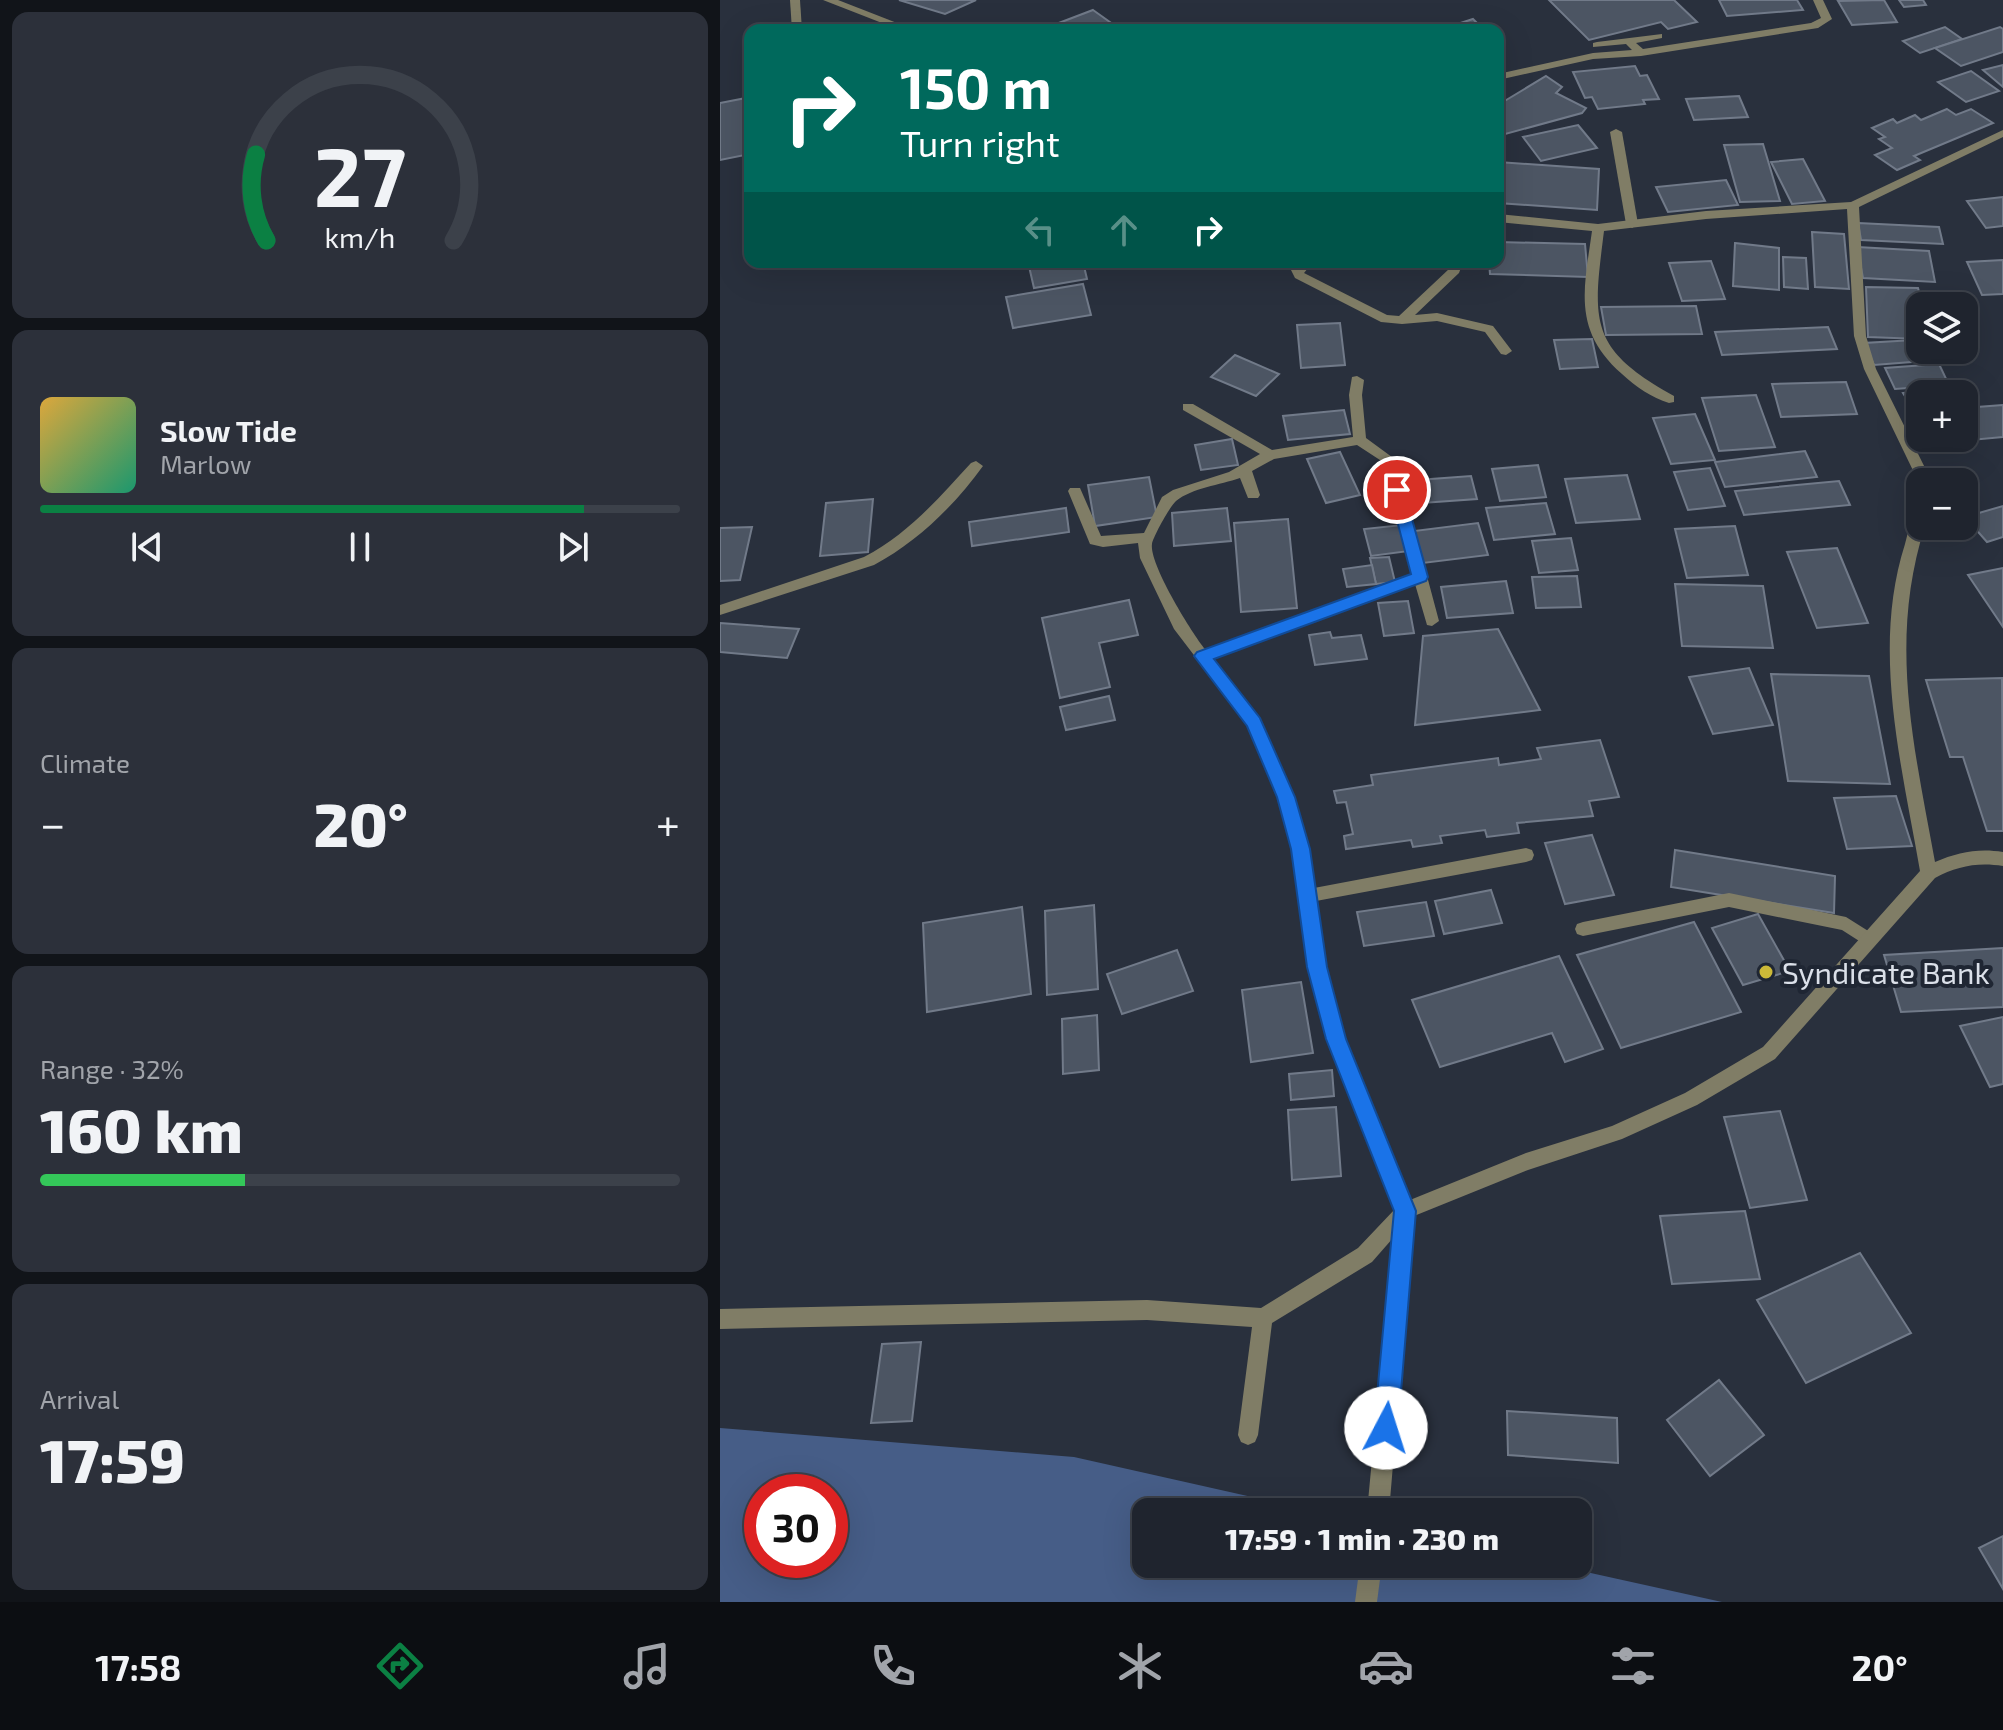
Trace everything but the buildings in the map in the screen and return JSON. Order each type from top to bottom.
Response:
[{"type":"street","points":[[795,0],[797,24]]},
{"type":"street","points":[[828,0],[894,24]]},
{"type":"street","points":[[1504,76],[1593,56],[1641,53],[1814,26],[1827,19],[1818,0]]},
{"type":"street","points":[[1597,45],[1658,36]]},
{"type":"street","points":[[1628,41],[1641,53]]},
{"type":"street","points":[[1616,132],[1632,224]]},
{"type":"street","points":[[1504,219],[1598,228],[1853,205],[2000,138]]},
{"type":"street","points":[[1853,205],[1860,336],[1870,369],[1918,468]]},
{"type":"street","points":[[1598,228],[1590,312],[1599,336],[1622,368],[1641,385],[1669,399]]},
{"type":"street","points":[[1300,268],[1299,275],[1385,319],[1437,317],[1489,329],[1506,351]]},
{"type":"street","points":[[1402,320],[1456,268]]},
{"type":"street","points":[[1357,380],[1354,388],[1361,429],[1359,440]]},
{"type":"street","points":[[1188,407],[1271,455]]},
{"type":"street","points":[[1379,1498],[1405,1211],[1336,1039],[1317,967],[1300,849],[1286,797],[1254,723],[1181,629],[1147,558],[1145,544],[1167,500],[1178,493],[1244,469],[1271,455],[1359,440],[1389,460],[1432,621]]},
{"type":"street","points":[[720,610],[869,561],[892,550],[916,532],[976,466]]},
{"type":"street","points":[[1244,469],[1253,495]]},
{"type":"street","points":[[1075,491],[1095,540],[1103,542],[1149,537]]},
{"type":"street","points":[[1914,540],[1899,594],[1897,647],[1899,686],[1929,873]]},
{"type":"street","points":[[1203,656],[1420,577]]},
{"type":"street","points":[[1308,896],[1526,855]]},
{"type":"street","points":[[720,1319],[1147,1310],[1263,1318],[1365,1255],[1405,1211],[1526,1162],[1616,1133],[1691,1099],[1769,1053],[1845,969],[1867,939],[1929,873],[1951,861],[1981,855],[2003,859]]},
{"type":"street","points":[[1583,929],[1729,900],[1846,924],[1867,939]]},
{"type":"street","points":[[1248,1435],[1263,1318]]},
{"type":"street","points":[[1366,1602],[1369,1578]]},
{"type":"water","points":[[720,1428],[1074,1457],[1257,1498],[1132,1498],[1132,1578],[1592,1578],[1592,1573],[1722,1602],[720,1602]]},
{"type":"place","name":"Syndicate Bank","points":[[1766,972]]},
{"type":"route","points":[[1386,1428],[1405,1211],[1336,1039],[1317,967],[1300,849],[1286,797],[1254,723],[1203,656],[1420,577],[1397,490]]}]
